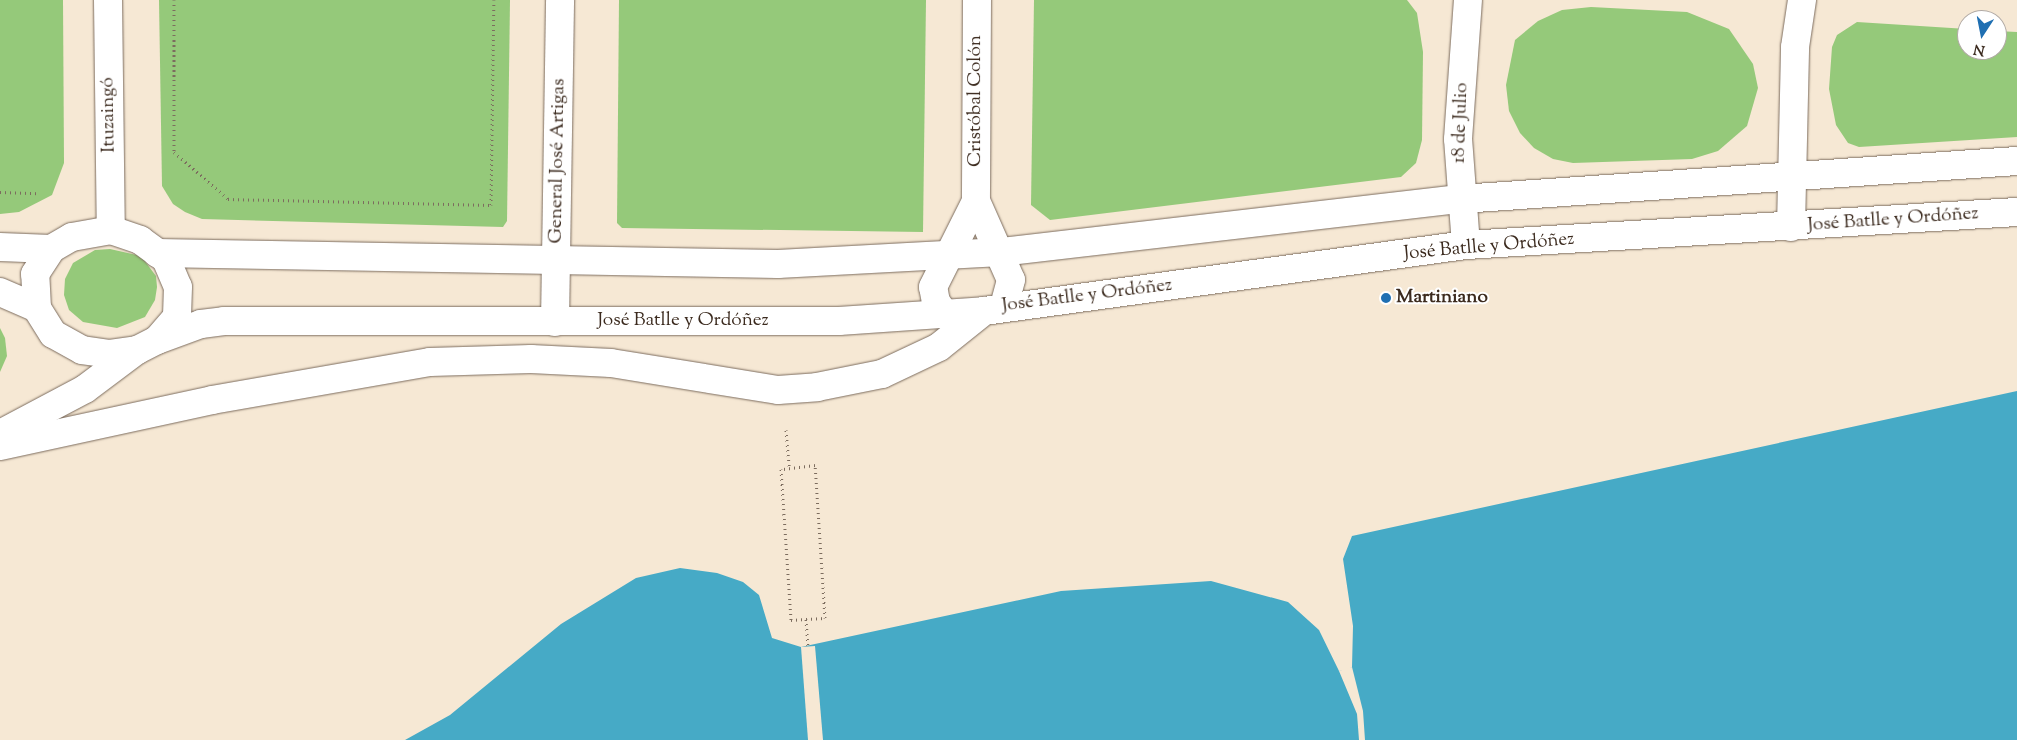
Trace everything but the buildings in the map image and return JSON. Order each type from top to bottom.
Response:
[{"type":"street","name":"Ituzaingó","points":[[108,0],[111,230]]},
{"type":"street","name":"General José Artigas","points":[[555,322],[560,0]]},
{"type":"street","name":"Cristóbal Colón","points":[[976,201],[977,0]]},
{"type":"street","name":"18 de Julio","points":[[1466,246],[1458,140],[1468,0]]},
{"type":"street","points":[[1791,227],[1795,47],[1802,0]]},
{"type":"street","points":[[157,253],[557,262],[778,264],[1001,252],[1461,199],[1791,178],[2017,161]]},
{"type":"street","points":[[0,446],[212,400],[430,362],[531,359],[611,363],[778,390],[817,387],[882,374],[939,348],[994,308],[1011,280],[1001,252],[976,201]]},
{"type":"street","points":[[944,313],[936,302],[933,287],[976,201]]},
{"type":"street","name":"José Batlle y Ordóñez","points":[[147,345],[201,324],[224,321],[839,321],[994,308],[1466,246],[2017,212]]},
{"type":"street","points":[[0,434],[85,389],[147,345],[177,317],[178,287],[166,259],[140,240],[111,230],[72,237],[51,249],[35,274],[37,308],[53,334],[82,350],[110,354],[147,345]]},
{"type":"street","points":[[0,247],[51,249]]},
{"type":"street","points":[[0,292],[37,308]]},
{"type":"path","points":[[174,0],[174,152],[228,199],[491,205],[494,0]]},
{"type":"path","points":[[0,192],[38,193]]},
{"type":"path","points":[[786,430],[789,468]]},
{"type":"path","points":[[814,465],[826,618],[806,619],[791,620],[781,469],[814,465]]},
{"type":"path","points":[[806,619],[808,646]]},
{"type":"green space","points":[[0,0],[63,0],[64,163],[52,195],[19,212],[0,214]]},
{"type":"green space","points":[[159,0],[510,0],[507,221],[503,227],[202,219],[185,212],[173,204],[162,186]]},
{"type":"green space","points":[[619,0],[926,0],[923,232],[622,228],[617,223]]},
{"type":"green space","points":[[1034,0],[1407,0],[1417,13],[1423,52],[1422,140],[1416,163],[1401,177],[1050,220],[1031,205]]},
{"type":"green space","points":[[1591,7],[1687,12],[1729,29],[1753,64],[1758,88],[1747,126],[1718,151],[1692,159],[1573,163],[1553,159],[1534,148],[1520,133],[1509,111],[1506,85],[1515,40],[1538,21],[1562,10]]},
{"type":"green space","points":[[1857,22],[1957,28],[1957,60],[2007,60],[2007,32],[2017,32],[2017,137],[1859,147],[1848,143],[1836,125],[1829,89],[1832,47],[1837,35]]},
{"type":"green space","points":[[110,249],[141,256],[156,276],[157,287],[155,300],[145,317],[117,328],[83,322],[69,310],[64,295],[65,279],[73,263],[95,250]]},
{"type":"green space","points":[[0,328],[5,338],[7,356],[0,372]]},
{"type":"water","points":[[2017,391],[2017,740],[405,740],[450,715],[561,624],[636,578],[680,568],[717,573],[743,582],[759,595],[772,638],[801,647],[1061,591],[1211,581],[1288,602],[1319,630],[1339,671],[1347,670],[1352,667],[1353,626],[1343,559],[1352,536]]},
{"type":"pier","points":[[815,646],[823,740],[808,740],[801,647]]},
{"type":"pier","points":[[1352,667],[1363,711],[1365,740],[1359,740],[1357,714],[1339,671]]},
{"type":"place","name":"Martiniano","points":[[1386,298]]}]
